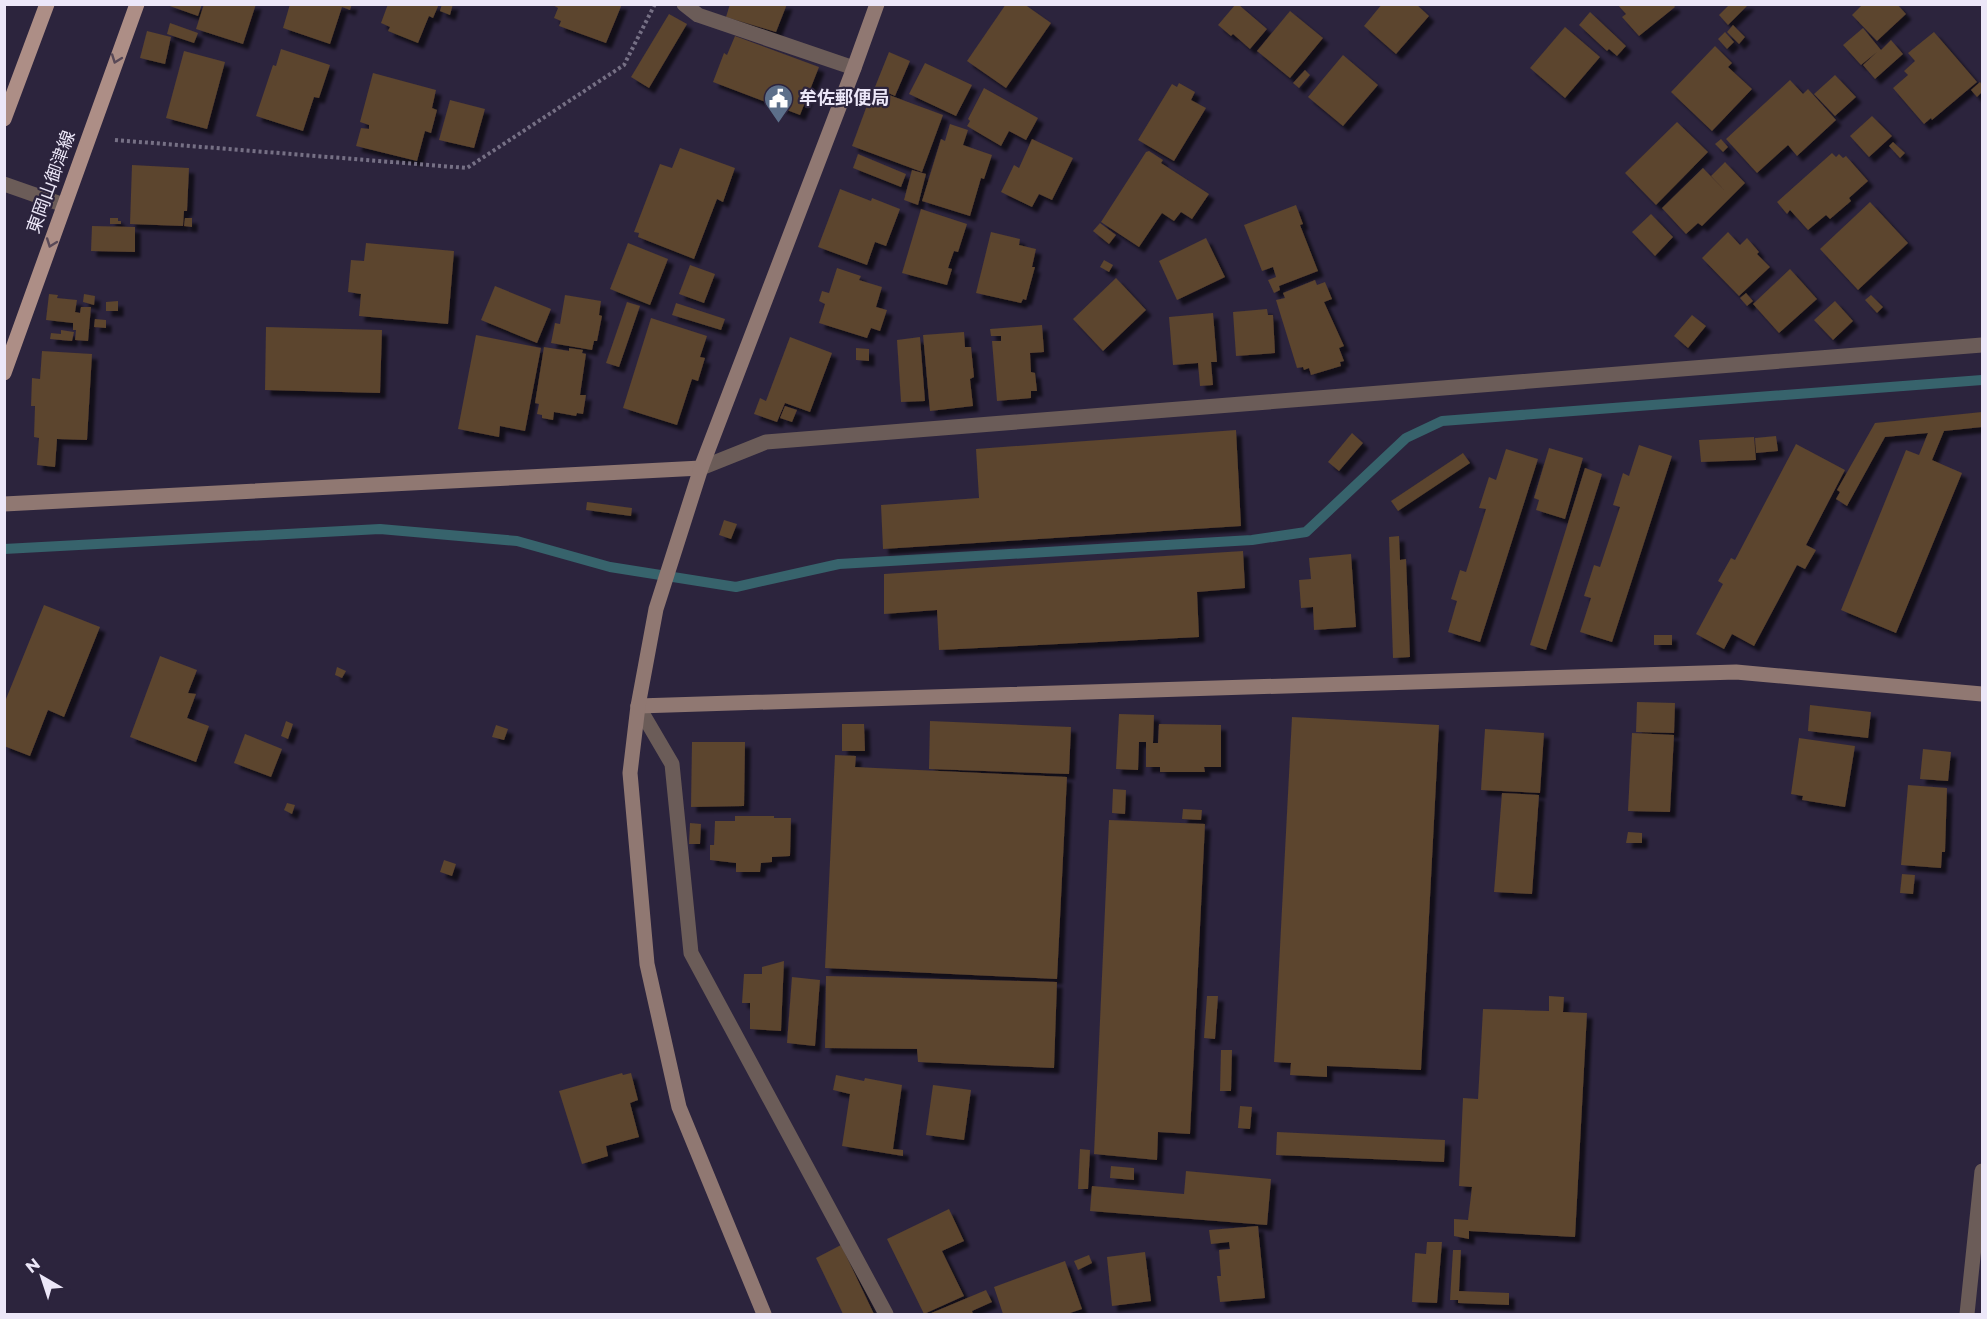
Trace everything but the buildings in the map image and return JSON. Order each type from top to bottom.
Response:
[{"type":"main road","points":[[4,119],[47,4]]},
{"type":"main road","name":"東岡山御津線","points":[[4,373],[137,4]]},
{"type":"street","points":[[684,4],[698,15],[854,68]]},
{"type":"street","points":[[764,1314],[680,1107],[647,964],[630,773],[638,706],[656,609],[701,468],[877,4]]},
{"type":"street","points":[[4,184],[64,205]]},
{"type":"street","points":[[4,504],[701,468],[766,442],[1983,345]]},
{"type":"street","points":[[638,706],[1736,672],[1983,694]]},
{"type":"street","points":[[638,706],[672,764],[691,953],[886,1314]]},
{"type":"street","points":[[1966,1314],[1983,1171]]},
{"type":"path","points":[[88,138],[467,168],[624,65],[655,4]]},
{"type":"waterway","points":[[4,549],[380,529],[517,541],[610,567],[736,587],[839,564],[1252,540],[1306,532],[1406,438],[1442,421],[1982,380]]},
{"type":"place","name":"牟佐郵便局","points":[[778,124]]}]
